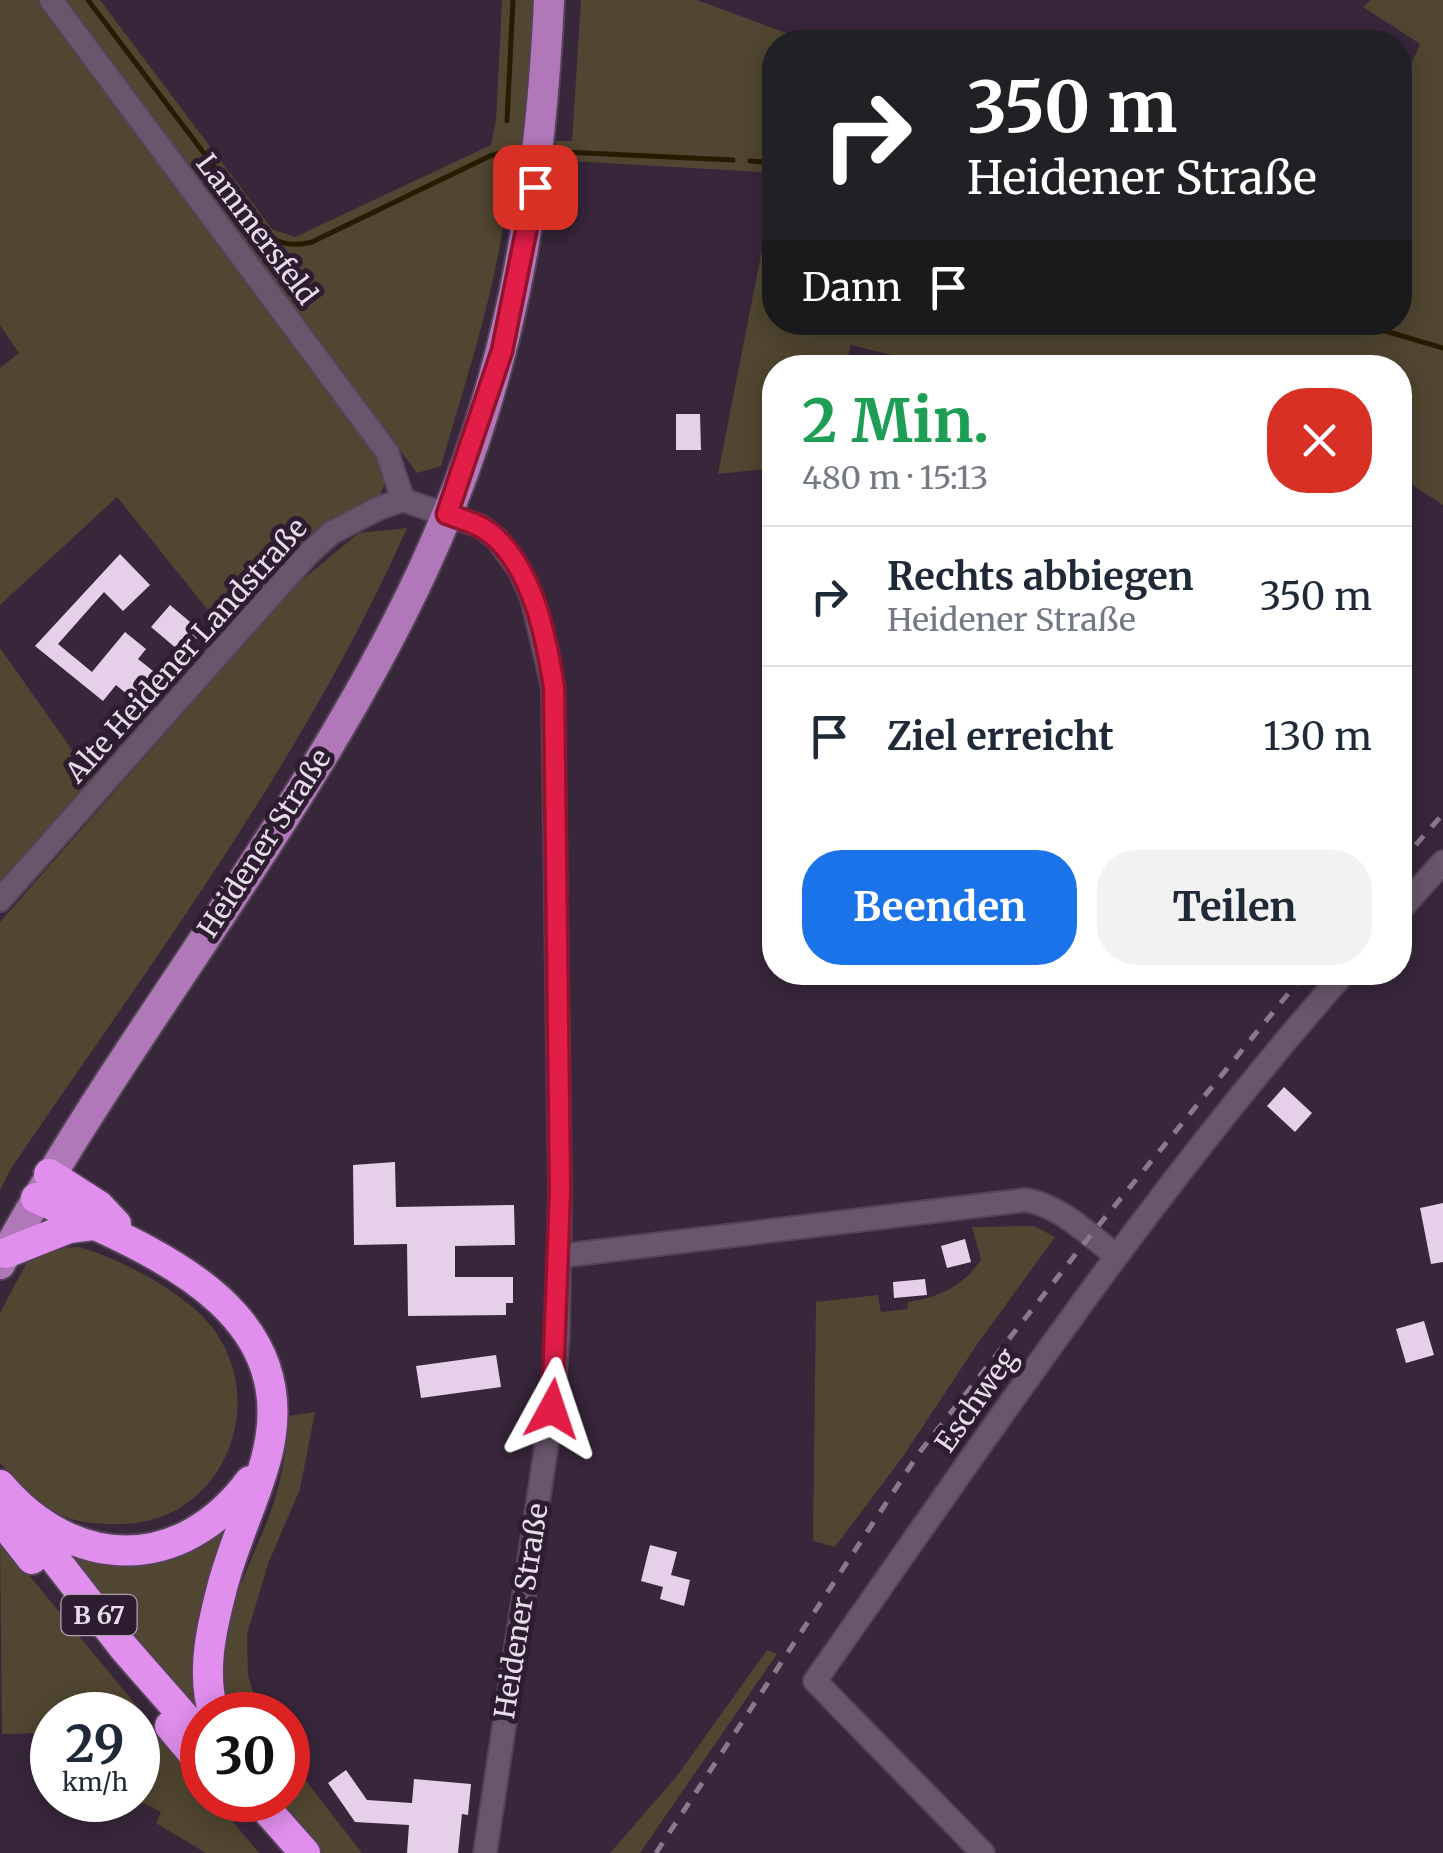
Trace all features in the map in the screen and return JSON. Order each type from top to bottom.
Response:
[{"type":"highway","points":[[42,1186],[93,1225],[209,1290],[252,1334],[270,1391],[266,1458],[230,1557],[211,1636],[206,1669],[210,1692]]},
{"type":"highway","points":[[42,1186],[99,1206],[140,1248]]},
{"type":"highway","points":[[3,1258],[69,1228],[93,1225]]},
{"type":"highway","points":[[0,1487],[41,1526],[65,1540],[102,1549],[133,1550],[165,1546],[203,1527],[230,1507],[266,1458]]},
{"type":"highway","name":"B 67","points":[[0,1487],[124,1648],[180,1712]]},
{"type":"highway","name":"B 67","points":[[0,1518],[78,1620],[180,1738]]},
{"type":"highway","points":[[253,1822],[280,1853]]},
{"type":"highway","points":[[278,1822],[306,1853]]},
{"type":"main road","name":"Heidener Straße","points":[[3,1258],[42,1186],[282,822],[385,646],[447,514],[488,399],[519,281],[540,150],[550,0]]},
{"type":"street","name":"Lammersfeld","points":[[51,0],[387,452],[402,500]]},
{"type":"street","points":[[402,500],[447,514]]},
{"type":"street","name":"Alte Heidener Landstraße","points":[[0,900],[308,555],[357,517],[402,500]]},
{"type":"street","name":"Heidener Straße","points":[[447,514],[480,526],[497,539],[514,562],[541,626],[554,687],[560,1256],[552,1409],[485,1853]]},
{"type":"street","points":[[1412,897],[1443,862]]},
{"type":"street","name":"Eschweg","points":[[983,1853],[815,1681],[1116,1255],[1194,1153],[1334,985]]},
{"type":"street","points":[[560,1256],[1026,1200],[1044,1203],[1065,1215],[1116,1255]]},
{"type":"shaded area","points":[[0,0],[41,0],[376,451],[388,475],[379,498],[195,664],[224,630],[117,497],[0,605],[0,368],[19,353],[0,325]]},
{"type":"shaded area","points":[[64,0],[100,0],[272,229],[295,237],[491,145],[496,120],[502,0],[533,0],[524,158],[511,157],[500,163],[510,171],[500,246],[441,466],[417,473]]},
{"type":"shaded area","points":[[581,0],[697,0],[778,30],[762,30],[762,172],[554,160],[556,141],[572,141]]},
{"type":"shaded area","points":[[1371,0],[1443,0],[1443,505],[1412,485],[1412,355],[892,355],[851,345],[848,355],[762,355],[762,469],[718,474],[762,249],[762,335],[1412,335],[1412,62],[1420,44],[1412,39],[1412,30],[1398,30],[1363,7]]},
{"type":"shaded area","points":[[407,528],[367,613],[274,777],[0,1190],[0,922],[296,585],[359,533]]},
{"type":"shaded area","points":[[0,648],[94,781],[0,885]]},
{"type":"shaded area","points":[[1034,1226],[1055,1237],[902,1458],[835,1547],[813,1541],[816,1302],[878,1295],[881,1312],[907,1309],[908,1302],[949,1289],[967,1277],[981,1259],[972,1227]]},
{"type":"shaded area","points":[[79,1247],[146,1276],[193,1307],[226,1350],[236,1384],[237,1418],[228,1452],[211,1481],[186,1504],[154,1519],[110,1524],[64,1516],[34,1496],[0,1463],[0,1313],[28,1260],[56,1248]]},
{"type":"shaded area","points":[[315,1412],[300,1489],[268,1564],[247,1634],[248,1675],[253,1692],[225,1692],[223,1658],[227,1632],[276,1497],[289,1416]]},
{"type":"shaded area","points":[[240,1510],[202,1610],[195,1659],[198,1692],[180,1692],[65,1558]]},
{"type":"shaded area","points":[[0,1540],[125,1692],[30,1692],[30,1733],[2,1734]]},
{"type":"shaded area","points":[[767,1650],[777,1654],[640,1853],[610,1853],[677,1776]]},
{"type":"shaded area","points":[[160,1734],[180,1758],[180,1822],[233,1822],[259,1853],[206,1853],[156,1823],[160,1822]]},
{"type":"shaded area","points":[[310,1786],[362,1853],[323,1853],[295,1822],[310,1822]]},
{"type":"building","points":[[676,414],[700,414],[701,450],[676,450]]},
{"type":"building","points":[[120,554],[150,585],[123,611],[104,592],[58,644],[92,672],[125,632],[146,649],[138,659],[167,682],[145,709],[116,685],[103,701],[35,646]]},
{"type":"building","points":[[170,605],[202,632],[183,654],[151,627]]},
{"type":"building","points":[[1284,1087],[1312,1113],[1295,1132],[1267,1106]]},
{"type":"building","points":[[395,1162],[396,1207],[514,1205],[515,1245],[455,1246],[455,1277],[513,1277],[513,1303],[506,1303],[506,1315],[408,1316],[407,1244],[354,1245],[353,1165]]},
{"type":"building","points":[[1443,1203],[1443,1262],[1431,1264],[1420,1208]]},
{"type":"building","points":[[965,1239],[971,1262],[947,1268],[941,1246]]},
{"type":"building","points":[[925,1279],[927,1295],[894,1298],[893,1282]]},
{"type":"building","points":[[1424,1321],[1434,1355],[1406,1363],[1396,1329]]},
{"type":"building","points":[[496,1355],[501,1387],[421,1398],[416,1366]]},
{"type":"building","points":[[650,1545],[677,1552],[671,1575],[690,1580],[684,1606],[660,1599],[663,1587],[641,1581]]},
{"type":"building","points":[[346,1770],[367,1800],[412,1803],[414,1779],[471,1784],[468,1815],[462,1814],[458,1853],[407,1853],[409,1825],[355,1822],[328,1783]]},
{"type":"waterway","points":[[88,0],[222,177]]},
{"type":"waterway","points":[[507,121],[513,0]]},
{"type":"waterway","points":[[239,201],[269,236],[288,244],[312,242],[490,156],[518,148]]},
{"type":"waterway","points":[[564,152],[733,160]]},
{"type":"waterway","points":[[750,161],[762,162]]},
{"type":"waterway","points":[[1399,335],[1443,348]]},
{"type":"railway","points":[[1412,849],[1443,814]]},
{"type":"railway","points":[[656,1853],[919,1453],[1295,985]]},
{"type":"route","points":[[535,187],[502,351],[447,514],[480,526],[497,539],[520,571],[541,626],[554,687],[560,1191],[558,1336],[552,1409]]}]
